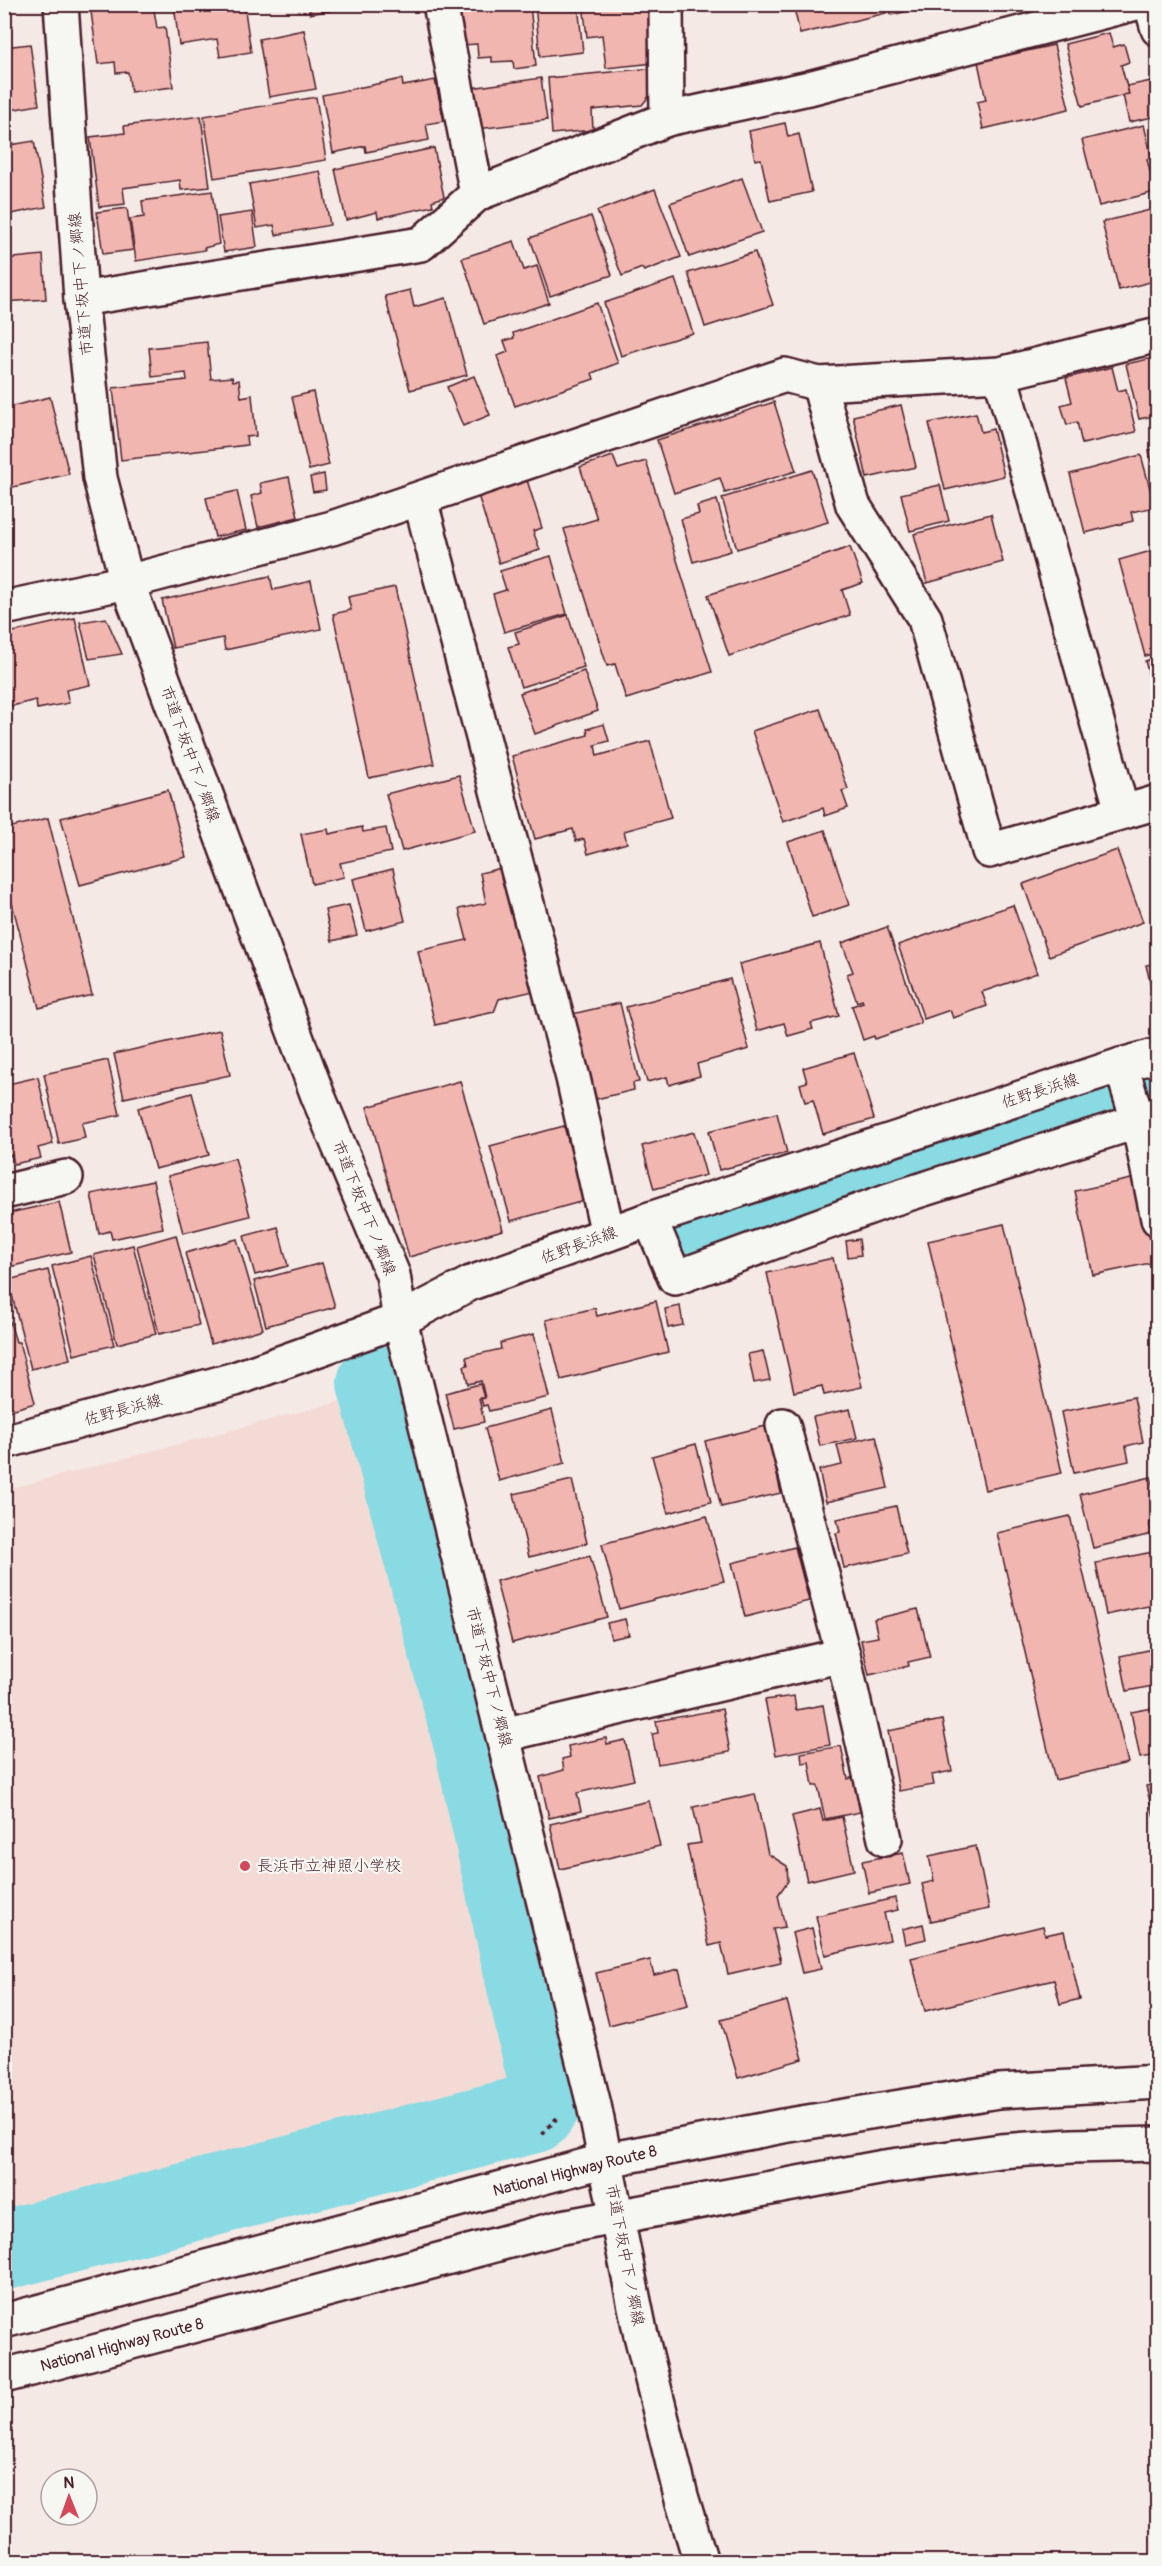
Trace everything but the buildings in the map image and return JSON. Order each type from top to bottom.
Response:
[{"type":"main road","name":"市道下坂中下ノ郷線","points":[[61,4],[81,299],[100,478],[127,582],[318,1096],[393,1275],[400,1320],[607,2160],[640,2331],[681,2496],[701,2562]]},
{"type":"main road","points":[[440,4],[477,194]]},
{"type":"main road","points":[[666,4],[667,119]]},
{"type":"main road","points":[[81,299],[421,244],[477,194],[667,119],[809,88],[1132,4]]},
{"type":"main road","points":[[1151,4],[1158,29]]},
{"type":"main road","points":[[4,608],[127,582],[332,528],[784,375],[819,384],[1000,374],[1158,335]]},
{"type":"main road","points":[[1000,374],[1122,811]]},
{"type":"main road","points":[[819,384],[853,505],[926,619],[989,851],[1158,802]]},
{"type":"main road","points":[[420,499],[573,1078],[608,1234]]},
{"type":"main road","name":"佐野長浜線","points":[[4,1442],[235,1379],[400,1320],[471,1283],[608,1234],[658,1239],[1135,1098],[1158,1055]]},
{"type":"main road","points":[[658,1239],[675,1278],[889,1200],[1135,1098],[1158,1219]]},
{"type":"main road","points":[[4,1192],[66,1177]]},
{"type":"main road","points":[[783,1425],[843,1655],[885,1839]]},
{"type":"main road","points":[[503,1735],[843,1655]]},
{"type":"main road","name":"National Highway Route 8","points":[[4,2321],[607,2160],[783,2126],[999,2091],[1158,2082]]},
{"type":"main road","name":"National Highway Route 8","points":[[4,2376],[562,2227],[884,2166],[988,2152],[1072,2146],[1158,2144]]},
{"type":"shaded area","name":"長浜市立神照小学校","points":[[356,1397],[431,1644],[541,2087],[522,2104],[5,2238],[5,1490]]},
{"type":"waterway","points":[[683,1243],[1158,1090]]},
{"type":"waterway","points":[[4,2250],[534,2113],[550,2091],[475,1749],[377,1383]]},
{"type":"place","name":"長浜市立神照小学校","points":[[245,1866]]}]
